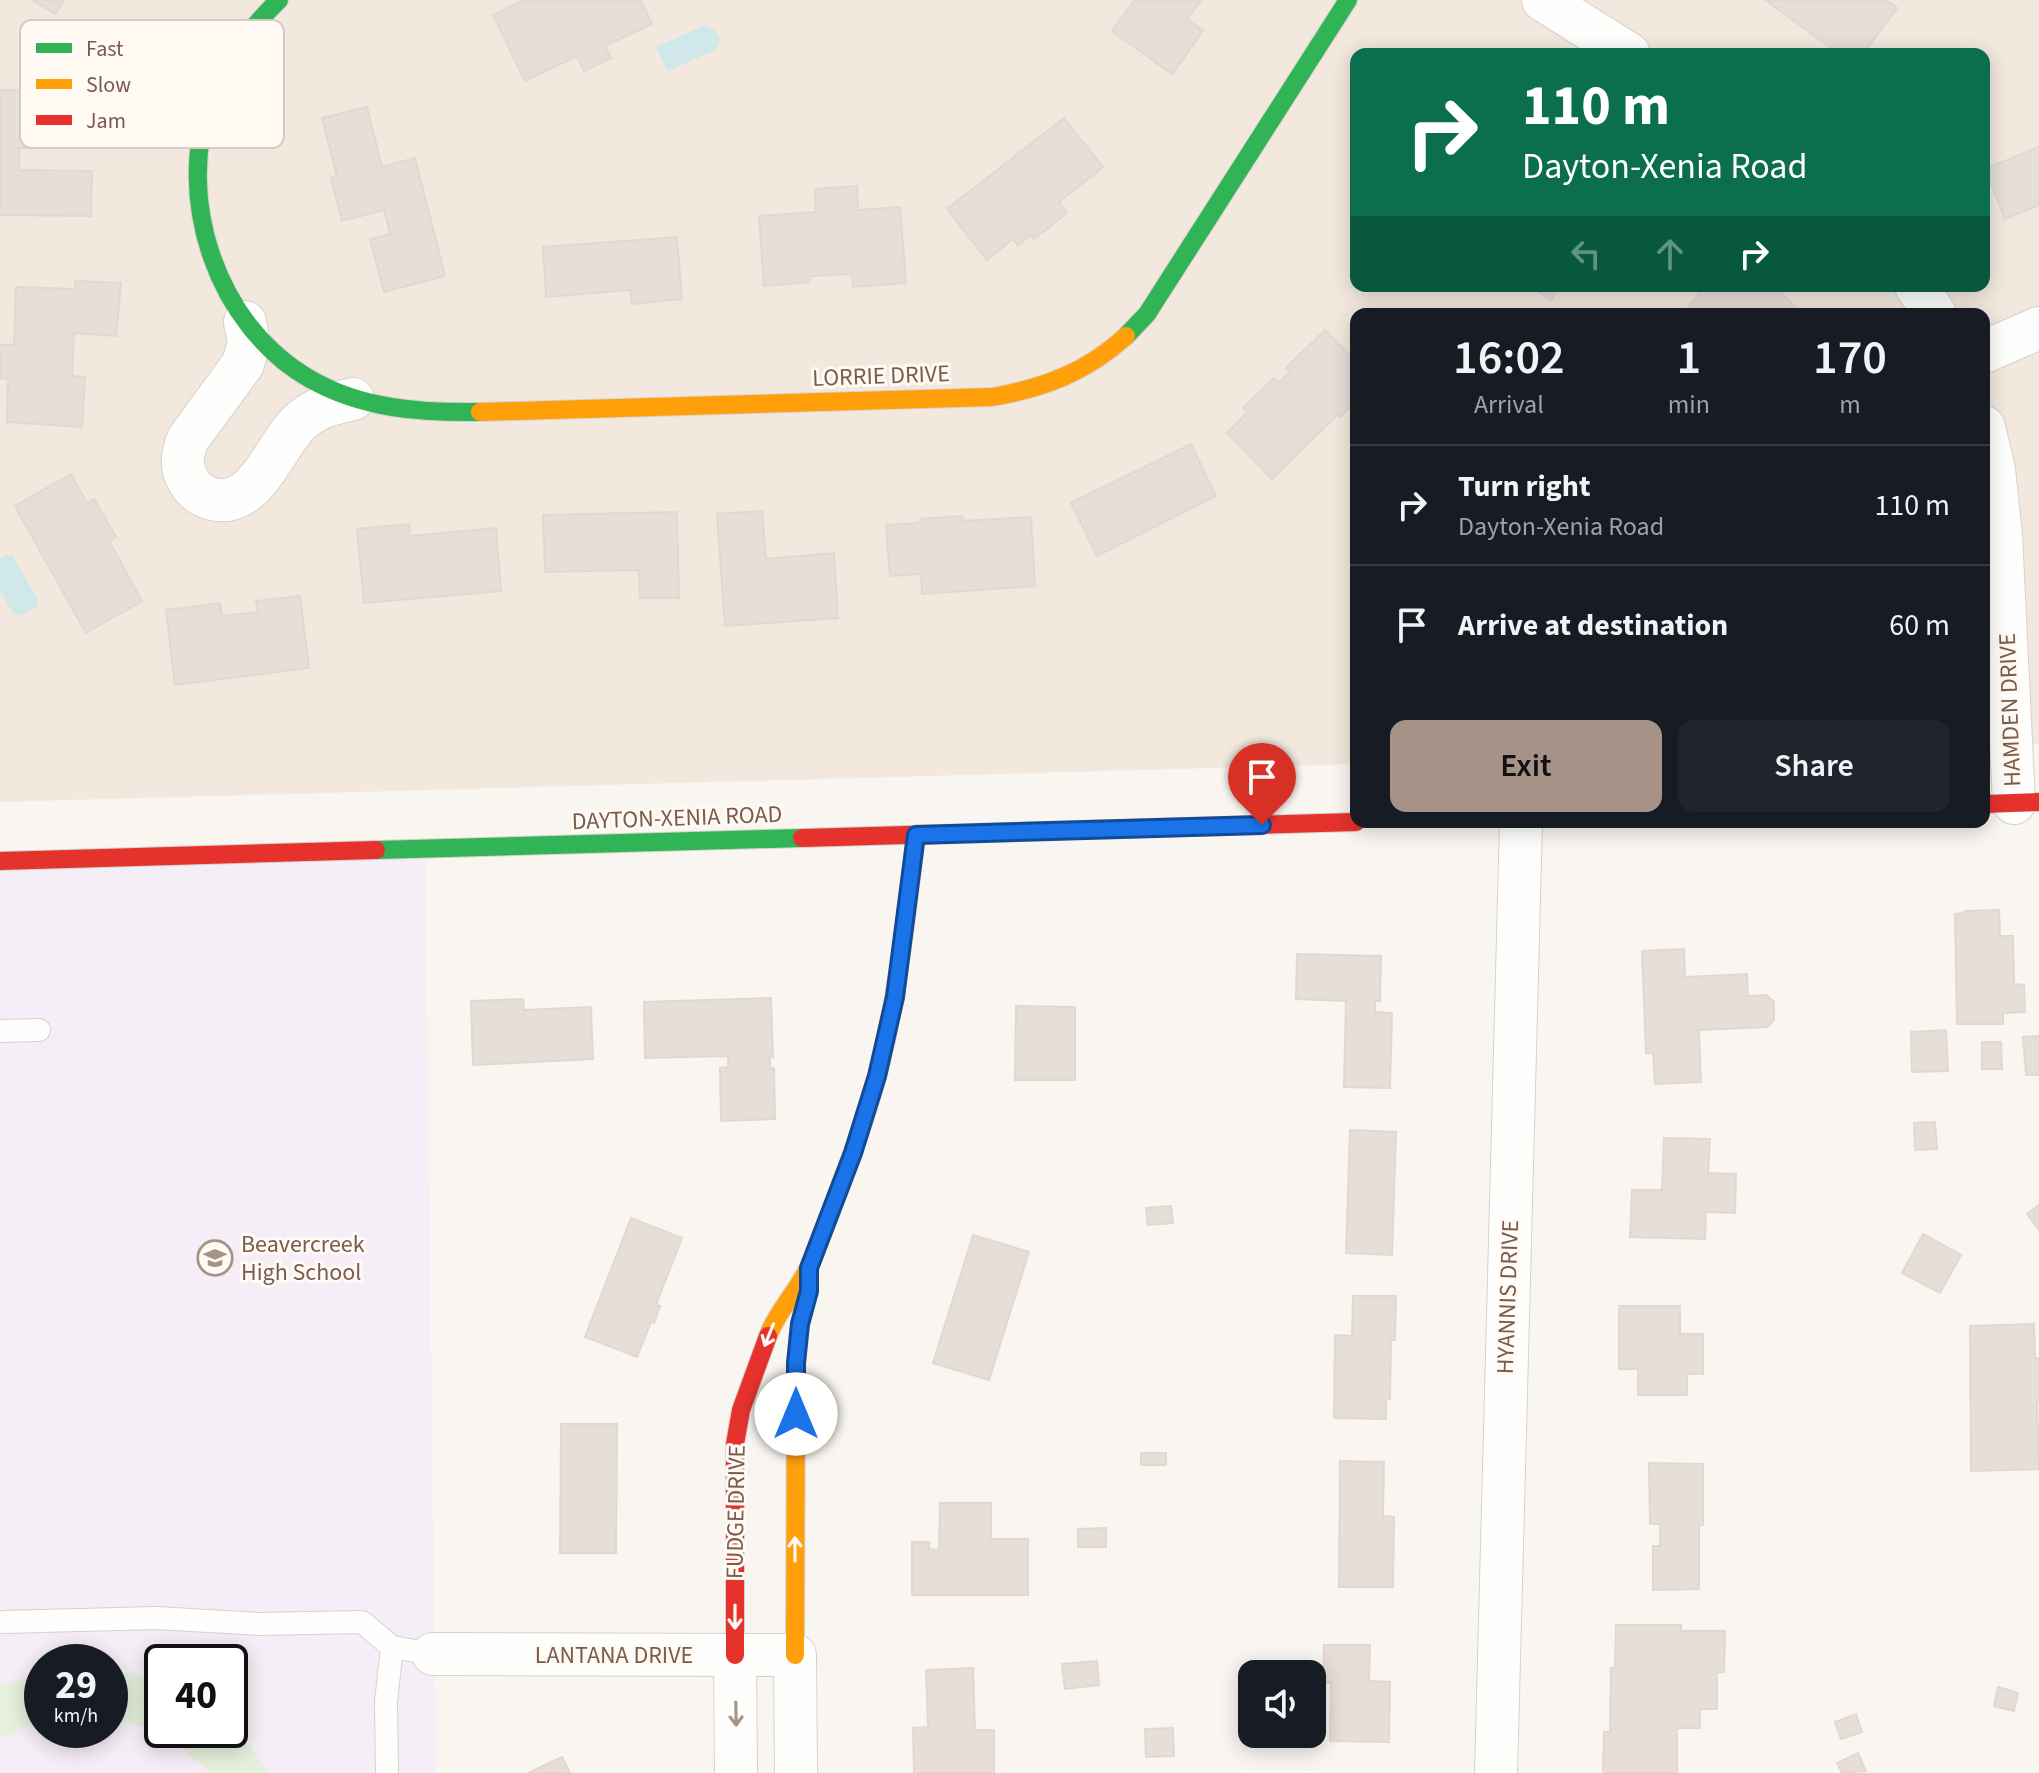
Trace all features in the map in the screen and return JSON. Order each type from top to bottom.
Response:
[{"type":"street","name":"LORRIE DRIVE","points":[[258,20],[279,0]]},
{"type":"street","name":"LORRIE DRIVE","points":[[199,148],[197,194],[204,240],[230,300],[245,322],[294,370],[319,385],[353,399],[391,409],[446,413],[992,397],[1049,386],[1089,367],[1111,351],[1147,314],[1348,0]]},
{"type":"street","points":[[1543,0],[1619,48]]},
{"type":"street","points":[[245,322],[249,343],[243,364],[183,450],[184,474],[199,493],[221,501],[249,491],[301,420],[325,406],[353,399]]},
{"type":"street","points":[[1990,349],[2039,328]]},
{"type":"street","name":"HAMDEN DRIVE","points":[[1990,453],[2001,535],[2012,803]]},
{"type":"street","name":"DAYTON-XENIA ROAD","points":[[0,861],[1350,822]]},
{"type":"street","name":"HYANNIS DRIVE","points":[[1496,1773],[1521,828]]},
{"type":"street","name":"FUDGE DRIVE","points":[[736,1773],[735,1444],[741,1410],[772,1325],[809,1268],[853,1153],[877,1076],[895,997],[916,835]]},
{"type":"street","name":"FUDGE DRIVE","points":[[796,1773],[796,1363],[800,1324],[809,1291],[809,1268]]},
{"type":"street","name":"LANTANA DRIVE","points":[[433,1654],[795,1655]]},
{"type":"lane","points":[[0,1031],[39,1030]]},
{"type":"lane","points":[[4,1622],[156,1618],[259,1624],[362,1622],[392,1647],[433,1654]]},
{"type":"lane","points":[[387,1773],[386,1702],[392,1647]]},
{"type":"shaded area","points":[[0,0],[2039,0],[2039,744],[1990,746],[1990,308],[1350,308],[1350,764],[0,802]]},
{"type":"shaded area","name":"Beavercreek High School","points":[[425,849],[436,1773],[0,1773],[0,861]]},
{"type":"green space","points":[[128,1673],[144,1677],[144,1728],[128,1722]]},
{"type":"green space","points":[[24,1679],[24,1728],[0,1738],[0,1686]]},
{"type":"green space","points":[[248,1744],[269,1773],[209,1773],[181,1748],[248,1748]]},
{"type":"water","points":[[705,25],[716,31],[720,39],[716,50],[667,71],[656,47]]},
{"type":"water","points":[[13,556],[38,600],[36,607],[20,616],[13,613],[0,591],[0,558]]},
{"type":"building","points":[[33,0],[64,0],[55,14]]},
{"type":"building","points":[[524,0],[641,0],[652,24],[605,46],[611,58],[584,71],[577,56],[525,81],[493,15]]},
{"type":"building","points":[[1135,0],[1201,0],[1187,19],[1203,31],[1172,74],[1112,31]]},
{"type":"building","points":[[1765,0],[1886,0],[1897,8],[1867,48],[1832,48]]},
{"type":"building","points":[[0,90],[20,90],[19,170],[92,171],[91,216],[0,215]]},
{"type":"building","points":[[367,107],[382,167],[415,158],[445,276],[384,292],[370,239],[390,234],[384,210],[342,221],[331,178],[337,176],[322,118]]},
{"type":"building","points":[[1064,118],[1103,167],[1059,202],[1067,213],[1034,239],[1031,235],[1018,245],[1013,239],[987,260],[947,209]]},
{"type":"building","points":[[2039,147],[2039,205],[2005,219],[1990,182],[1990,167]]},
{"type":"building","points":[[857,186],[858,210],[900,207],[906,283],[853,287],[852,274],[810,276],[810,282],[764,286],[759,216],[816,212],[815,189]]},
{"type":"building","points":[[677,237],[682,299],[632,304],[631,290],[546,297],[543,247]]},
{"type":"building","points":[[75,281],[121,283],[116,336],[74,333],[72,376],[85,377],[82,427],[7,422],[8,379],[0,378],[0,345],[14,345],[16,287],[75,289]]},
{"type":"building","points":[[1539,292],[1556,292],[1551,300]]},
{"type":"building","points":[[1780,292],[1796,307],[1687,308],[1700,293]]},
{"type":"building","points":[[1325,330],[1350,355],[1350,407],[1340,417],[1337,415],[1272,479],[1227,433],[1247,413],[1243,408],[1274,378],[1279,383],[1290,372],[1286,368]]},
{"type":"building","points":[[1191,444],[1216,496],[1097,556],[1071,503]]},
{"type":"building","points":[[71,474],[87,503],[94,499],[116,537],[109,541],[142,601],[86,633],[15,506]]},
{"type":"building","points":[[762,511],[766,559],[834,553],[838,618],[725,626],[717,514]]},
{"type":"building","points":[[677,512],[679,598],[640,598],[639,570],[545,572],[543,515]]},
{"type":"building","points":[[962,516],[963,521],[1031,517],[1035,586],[922,594],[921,574],[890,576],[886,525]]},
{"type":"building","points":[[409,524],[410,536],[496,528],[501,591],[364,603],[357,529]]},
{"type":"building","points":[[300,596],[309,668],[175,685],[166,610],[220,603],[222,616],[258,612],[256,601]]},
{"type":"building","points":[[1999,910],[2000,936],[2013,936],[2014,984],[2024,985],[2025,1012],[2003,1013],[2003,1024],[1957,1024],[1955,914]]},
{"type":"building","points":[[1684,949],[1685,977],[1747,974],[1748,996],[1766,995],[1774,1002],[1774,1020],[1767,1027],[1699,1030],[1701,1082],[1655,1084],[1653,1053],[1646,1053],[1642,951]]},
{"type":"building","points":[[1297,954],[1381,956],[1380,1001],[1375,1001],[1375,1012],[1392,1013],[1390,1088],[1344,1087],[1346,1001],[1296,999]]},
{"type":"building","points":[[771,998],[773,1057],[770,1056],[770,1069],[774,1068],[775,1119],[721,1121],[720,1068],[728,1067],[728,1056],[645,1058],[644,1002]]},
{"type":"building","points":[[523,999],[524,1010],[591,1007],[593,1059],[473,1065],[471,1001]]},
{"type":"building","points":[[1016,1006],[1075,1007],[1075,1080],[1015,1080]]},
{"type":"building","points":[[1946,1030],[1948,1071],[1912,1072],[1911,1032]]},
{"type":"building","points":[[2039,1036],[2039,1075],[2026,1075],[2023,1037]]},
{"type":"building","points":[[1982,1042],[2001,1042],[2002,1069],[1982,1069]]},
{"type":"building","points":[[1935,1122],[1937,1149],[1915,1150],[1914,1123]]},
{"type":"building","points":[[1350,1130],[1396,1132],[1392,1255],[1346,1253]]},
{"type":"building","points":[[1664,1138],[1710,1139],[1708,1173],[1736,1174],[1735,1213],[1706,1212],[1705,1239],[1630,1237],[1632,1190],[1662,1190]]},
{"type":"building","points":[[2039,1205],[2039,1230],[2027,1214]]},
{"type":"building","points":[[1171,1206],[1173,1223],[1148,1225],[1146,1208]]},
{"type":"building","points":[[631,1218],[682,1238],[656,1305],[660,1306],[654,1323],[651,1322],[637,1357],[585,1337]]},
{"type":"building","points":[[1923,1234],[1961,1255],[1940,1293],[1902,1273]]},
{"type":"building","points":[[973,1235],[1029,1252],[989,1380],[933,1363]]},
{"type":"building","points":[[1353,1296],[1396,1296],[1395,1340],[1391,1340],[1390,1399],[1386,1399],[1386,1419],[1334,1418],[1335,1335],[1352,1336]]},
{"type":"building","points":[[1619,1306],[1680,1306],[1680,1334],[1703,1334],[1703,1374],[1687,1374],[1687,1395],[1638,1395],[1638,1369],[1619,1369]]},
{"type":"building","points":[[2034,1324],[2035,1358],[2039,1358],[2039,1469],[1971,1471],[1970,1326]]},
{"type":"building","points":[[561,1424],[617,1424],[616,1553],[560,1553]]},
{"type":"building","points":[[1141,1453],[1166,1453],[1166,1465],[1141,1465]]},
{"type":"building","points":[[1340,1461],[1384,1462],[1383,1516],[1394,1517],[1393,1587],[1339,1587]]},
{"type":"building","points":[[1649,1463],[1703,1464],[1699,1589],[1653,1590],[1653,1546],[1660,1546],[1660,1524],[1650,1524]]},
{"type":"building","points":[[940,1503],[991,1503],[991,1539],[1028,1539],[1028,1595],[912,1595],[912,1542],[929,1542],[929,1549],[939,1550]]},
{"type":"building","points":[[1106,1528],[1106,1547],[1078,1547],[1078,1529]]},
{"type":"building","points":[[1616,1625],[1681,1625],[1681,1631],[1725,1631],[1724,1672],[1717,1672],[1717,1709],[1700,1709],[1700,1728],[1677,1728],[1677,1773],[1603,1773],[1604,1732],[1610,1732],[1611,1668],[1615,1668]]},
{"type":"building","points":[[1324,1645],[1370,1645],[1369,1681],[1390,1682],[1389,1742],[1330,1741],[1331,1683],[1326,1683]]},
{"type":"building","points":[[1097,1661],[1099,1685],[1065,1689],[1062,1664]]},
{"type":"building","points":[[973,1668],[975,1730],[994,1730],[994,1773],[914,1773],[913,1728],[928,1727],[926,1670]]},
{"type":"building","points":[[1998,1687],[2018,1693],[2014,1711],[1994,1706]]},
{"type":"building","points":[[1856,1714],[1862,1732],[1841,1739],[1835,1722]]},
{"type":"building","points":[[1173,1728],[1174,1756],[1146,1757],[1145,1729]]},
{"type":"building","points":[[1858,1753],[1866,1771],[1842,1773],[1837,1763]]},
{"type":"building","points":[[562,1757],[570,1773],[528,1773]]},
{"type":"traffic: fast","points":[[260,20],[279,0]]},
{"type":"traffic: fast","points":[[1126,336],[1147,314],[1348,0]]},
{"type":"traffic: fast","points":[[200,148],[198,177],[202,218],[212,257],[228,293],[250,327],[278,356],[310,379],[371,403],[414,410],[480,412]]},
{"type":"traffic: fast","points":[[376,850],[802,838]]},
{"type":"traffic: slow","points":[[480,412],[992,397],[1064,377],[1096,359],[1126,336]]},
{"type":"traffic: slow","points":[[768,1336],[811,1262],[855,1147],[877,1077],[896,987],[916,835]]},
{"type":"traffic: slow","points":[[795,1655],[796,1363],[800,1324],[809,1286]]},
{"type":"traffic: jam","points":[[1990,804],[2039,802]]},
{"type":"traffic: jam","points":[[802,838],[1350,822]]},
{"type":"traffic: jam","points":[[0,861],[376,850]]},
{"type":"traffic: jam","points":[[735,1655],[735,1444],[741,1410],[768,1336]]},
{"type":"place","name":"Beavercreek High School","points":[[215,1258]]},
{"type":"route","points":[[796,1414],[796,1363],[800,1324],[809,1291],[809,1268],[853,1153],[877,1076],[895,997],[916,835],[1262,825]]}]
